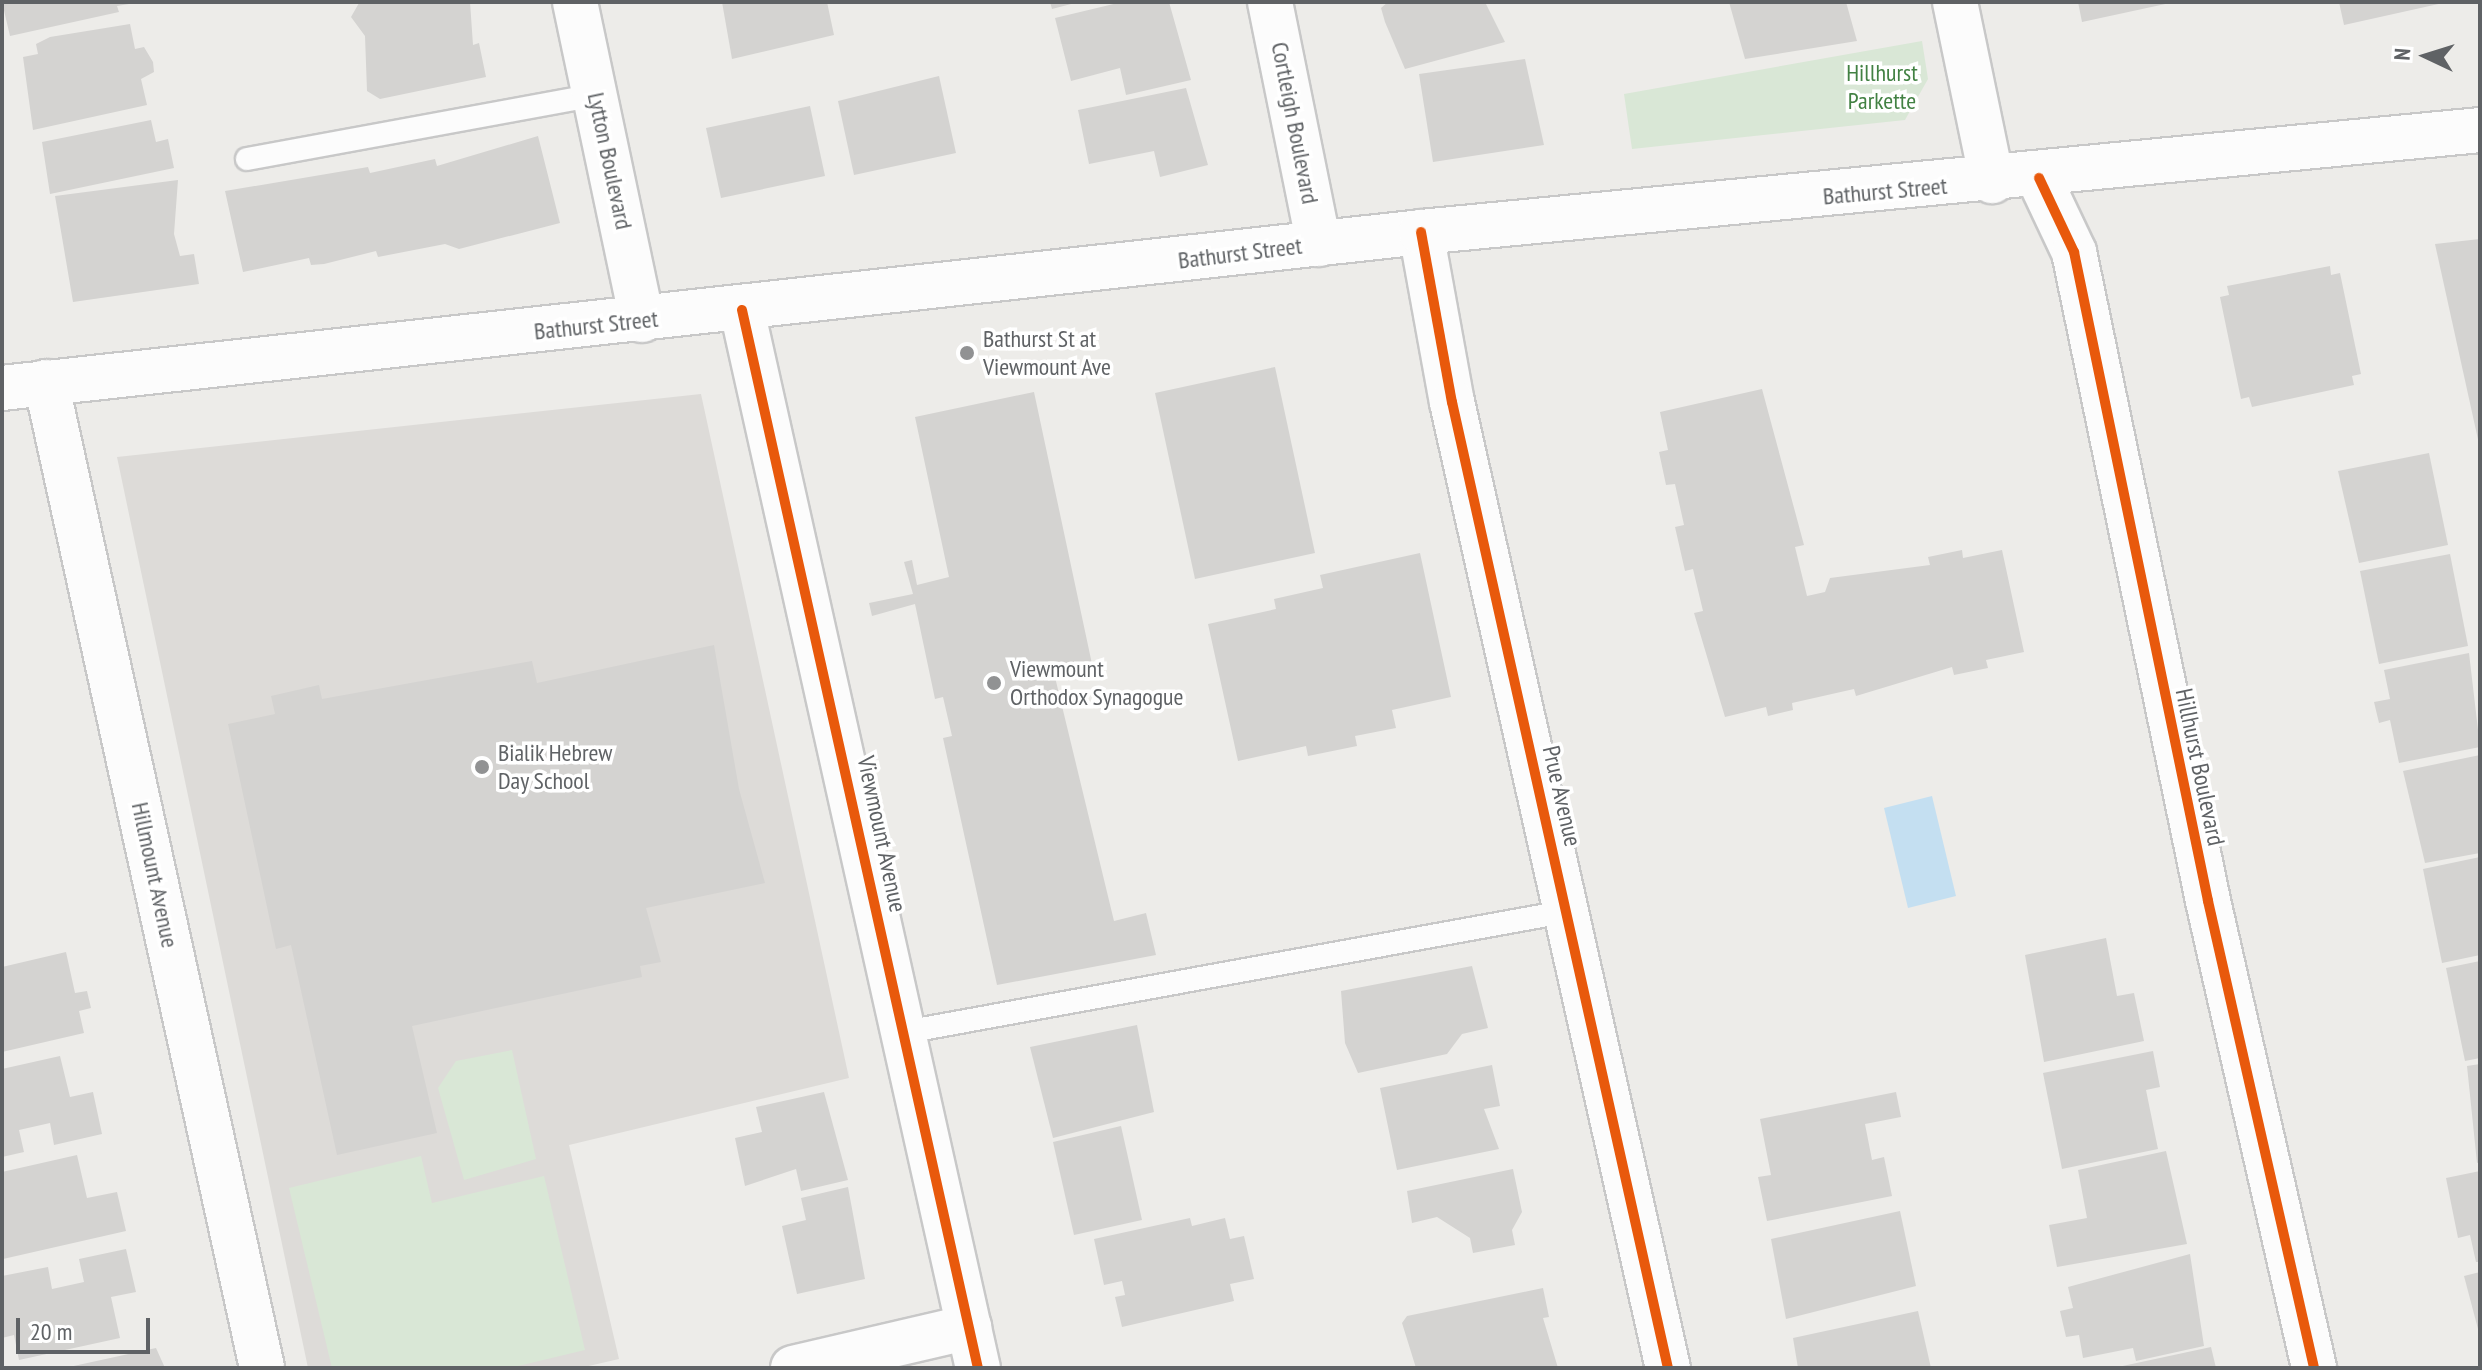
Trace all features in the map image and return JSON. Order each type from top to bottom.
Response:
[{"type":"street","name":"Lytton Boulevard","points":[[575,2],[642,320]]},
{"type":"street","name":"Cortleigh Boulevard","points":[[1270,2],[1319,244]]},
{"type":"street","points":[[1955,2],[1992,181]]},
{"type":"street","name":"Bathurst Street","points":[[2,388],[742,310],[1421,232],[2039,178],[2480,130]]},
{"type":"street","name":"Hillhurst Boulevard","points":[[2039,178],[2074,252],[2208,901],[2314,1368]]},
{"type":"street","name":"Prue Avenue","points":[[1421,232],[1452,402],[1569,911],[1668,1368]]},
{"type":"street","name":"Viewmount Avenue","points":[[742,310],[974,1348]]},
{"type":"street","name":"Hillmount Avenue","points":[[46,382],[262,1368]]},
{"type":"street","points":[[793,1368],[974,1348]]},
{"type":"lane","points":[[247,159],[595,95]]},
{"type":"lane","points":[[905,1032],[1569,911]]},
{"type":"shaded area","name":"Bialik Hebrew Day School","points":[[701,394],[849,1078],[569,1145],[619,1359],[580,1368],[308,1368],[117,457]]},
{"type":"green space","name":"Hillhurst Parkette","points":[[1922,41],[1928,79],[1905,120],[1632,149],[1624,94]]},
{"type":"green space","points":[[512,1050],[536,1159],[464,1180],[438,1088],[456,1061]]},
{"type":"green space","points":[[421,1156],[432,1203],[544,1176],[585,1350],[510,1368],[332,1368],[289,1188]]},
{"type":"water","points":[[1932,796],[1956,896],[1908,908],[1884,808]]},
{"type":"building","points":[[2,2],[129,4],[117,6],[119,12],[10,36]]},
{"type":"building","points":[[470,2],[473,45],[479,43],[486,77],[380,99],[367,91],[365,36],[351,17],[359,3]]},
{"type":"building","points":[[722,2],[827,2],[834,35],[732,59]]},
{"type":"building","points":[[1050,2],[1075,2],[1075,3],[1052,9]]},
{"type":"building","points":[[1122,2],[1169,2],[1191,80],[1126,95],[1120,68],[1071,81],[1055,18]]},
{"type":"building","points":[[1388,2],[1485,2],[1505,42],[1405,69],[1381,8]]},
{"type":"building","points":[[1729,2],[1846,2],[1857,41],[1745,59]]},
{"type":"building","points":[[2078,2],[2170,2],[2170,3],[2082,22]]},
{"type":"building","points":[[2339,2],[2443,2],[2443,3],[2344,25]]},
{"type":"building","points":[[130,24],[135,49],[144,47],[153,62],[154,72],[141,79],[147,105],[33,130],[23,57],[38,54],[36,44],[50,37]]},
{"type":"building","points":[[1525,59],[1544,145],[1433,162],[1419,74]]},
{"type":"building","points":[[939,76],[956,153],[854,175],[838,101]]},
{"type":"building","points":[[1186,88],[1208,165],[1160,177],[1154,151],[1089,164],[1078,110]]},
{"type":"building","points":[[810,106],[825,176],[721,198],[706,128]]},
{"type":"building","points":[[151,120],[156,142],[168,139],[174,168],[50,194],[42,142]]},
{"type":"building","points":[[538,136],[560,223],[459,249],[445,244],[378,257],[376,251],[311,265],[309,258],[243,272],[225,191],[368,167],[370,173],[435,159],[437,166]]},
{"type":"building","points":[[178,180],[174,234],[180,256],[194,254],[199,284],[73,302],[55,196]]},
{"type":"building","points":[[2480,239],[2480,444],[2479,444],[2435,244]]},
{"type":"building","points":[[2330,266],[2331,275],[2340,273],[2361,374],[2352,376],[2354,385],[2252,407],[2249,397],[2241,399],[2220,297],[2229,295],[2227,286]]},
{"type":"building","points":[[1275,367],[1315,553],[1195,579],[1155,393]]},
{"type":"building","points":[[1762,389],[1804,545],[1795,547],[1807,596],[1825,592],[1830,578],[1930,565],[1928,557],[1962,550],[1963,558],[2002,550],[2024,652],[1986,660],[1988,668],[1954,675],[1952,667],[1856,696],[1854,689],[1792,703],[1793,710],[1768,716],[1766,707],[1725,717],[1694,613],[1703,611],[1693,569],[1685,571],[1675,527],[1684,525],[1675,484],[1666,485],[1659,452],[1668,450],[1660,412]]},
{"type":"building","name":"Viewmount Orthodox Synagogue","points":[[1034,392],[1092,664],[1054,673],[1114,921],[1146,913],[1156,955],[997,985],[943,738],[952,736],[943,697],[935,699],[915,604],[872,616],[869,603],[913,594],[904,562],[912,560],[917,585],[949,577],[915,417]]},
{"type":"building","points":[[2429,453],[2448,545],[2359,563],[2338,471]]},
{"type":"building","points":[[1420,553],[1451,697],[1392,710],[1396,728],[1355,736],[1357,746],[1308,756],[1306,746],[1238,761],[1208,624],[1276,609],[1274,599],[1323,588],[1320,575]]},
{"type":"building","points":[[2450,554],[2468,646],[2379,664],[2360,571]]},
{"type":"building","points":[[714,645],[739,789],[765,883],[646,908],[661,962],[640,966],[642,977],[412,1026],[437,1133],[337,1155],[291,945],[276,949],[228,724],[275,714],[271,696],[319,685],[322,699],[532,661],[537,683]]},
{"type":"building","points":[[2469,653],[2480,747],[2399,763],[2390,720],[2379,723],[2374,702],[2390,699],[2384,670]]},
{"type":"building","points":[[2480,755],[2480,853],[2425,863],[2403,771]]},
{"type":"building","points":[[2480,857],[2480,955],[2442,963],[2423,869]]},
{"type":"building","points":[[2106,938],[2117,996],[2134,993],[2144,1041],[2044,1062],[2025,955]]},
{"type":"building","points":[[66,952],[75,993],[87,991],[91,1008],[79,1011],[84,1033],[2,1052],[2,967]]},
{"type":"building","points":[[2480,961],[2480,1058],[2465,1061],[2446,968]]},
{"type":"building","points":[[1472,966],[1488,1028],[1462,1034],[1447,1054],[1358,1073],[1345,1043],[1341,991]]},
{"type":"building","points":[[1137,1025],[1154,1112],[1053,1138],[1030,1047]]},
{"type":"building","points":[[2153,1051],[2160,1087],[2146,1090],[2158,1149],[2062,1169],[2043,1073]]},
{"type":"building","points":[[60,1056],[70,1097],[93,1092],[102,1134],[54,1145],[50,1123],[19,1130],[24,1152],[2,1157],[2,1069]]},
{"type":"building","points":[[2480,1064],[2480,1162],[2477,1163],[2467,1066]]},
{"type":"building","points":[[1492,1065],[1500,1106],[1484,1109],[1499,1149],[1397,1170],[1380,1088]]},
{"type":"building","points":[[824,1092],[848,1180],[801,1191],[796,1169],[745,1186],[735,1138],[762,1132],[756,1107]]},
{"type":"building","points":[[1896,1092],[1901,1117],[1865,1124],[1872,1160],[1884,1157],[1892,1196],[1767,1221],[1758,1177],[1771,1175],[1760,1119]]},
{"type":"building","points":[[1121,1126],[1142,1220],[1074,1235],[1053,1142]]},
{"type":"building","points":[[2166,1151],[2187,1244],[2057,1267],[2049,1225],[2087,1218],[2078,1170]]},
{"type":"building","points":[[77,1155],[87,1198],[117,1192],[126,1231],[3,1259],[2,1172]]},
{"type":"building","points":[[1513,1169],[1522,1212],[1512,1230],[1515,1245],[1473,1253],[1470,1238],[1437,1217],[1412,1223],[1407,1191]]},
{"type":"building","points":[[2480,1171],[2480,1262],[2476,1262],[2470,1235],[2458,1238],[2446,1178]]},
{"type":"building","points":[[848,1187],[865,1279],[797,1294],[782,1226],[806,1220],[801,1198]]},
{"type":"building","points":[[1900,1211],[1916,1286],[1786,1319],[1771,1239]]},
{"type":"building","points":[[1190,1218],[1192,1226],[1225,1218],[1230,1239],[1244,1236],[1254,1279],[1230,1284],[1234,1301],[1122,1327],[1115,1297],[1125,1295],[1122,1281],[1104,1285],[1094,1239]]},
{"type":"building","points":[[126,1249],[136,1292],[111,1297],[120,1338],[19,1360],[14,1335],[2,1338],[2,1276],[48,1267],[52,1289],[84,1282],[79,1259]]},
{"type":"building","points":[[2190,1254],[2204,1346],[2136,1361],[2133,1348],[2083,1358],[2079,1335],[2066,1337],[2060,1311],[2073,1308],[2068,1287]]},
{"type":"building","points":[[2480,1272],[2480,1329],[2478,1329],[2464,1276]]},
{"type":"building","points":[[1543,1288],[1549,1317],[1543,1318],[1558,1368],[1416,1368],[1402,1323],[1407,1316]]},
{"type":"building","points":[[1918,1311],[1931,1368],[1798,1368],[1793,1338]]},
{"type":"building","points":[[2211,1347],[2216,1368],[2118,1368],[2118,1367]]},
{"type":"building","points":[[156,1348],[165,1368],[69,1368],[69,1367]]},
{"type":"cycle path","points":[[2039,178],[2074,252],[2208,901],[2314,1368]]},
{"type":"cycle path","points":[[1421,232],[1452,402],[1668,1368]]},
{"type":"cycle path","points":[[742,310],[978,1368]]},
{"type":"place","name":"Bathurst St at Viewmount Ave","points":[[967,353]]},
{"type":"place","name":"Viewmount Orthodox Synagogue","points":[[994,683]]},
{"type":"place","name":"Bialik Hebrew Day School","points":[[482,767]]}]
